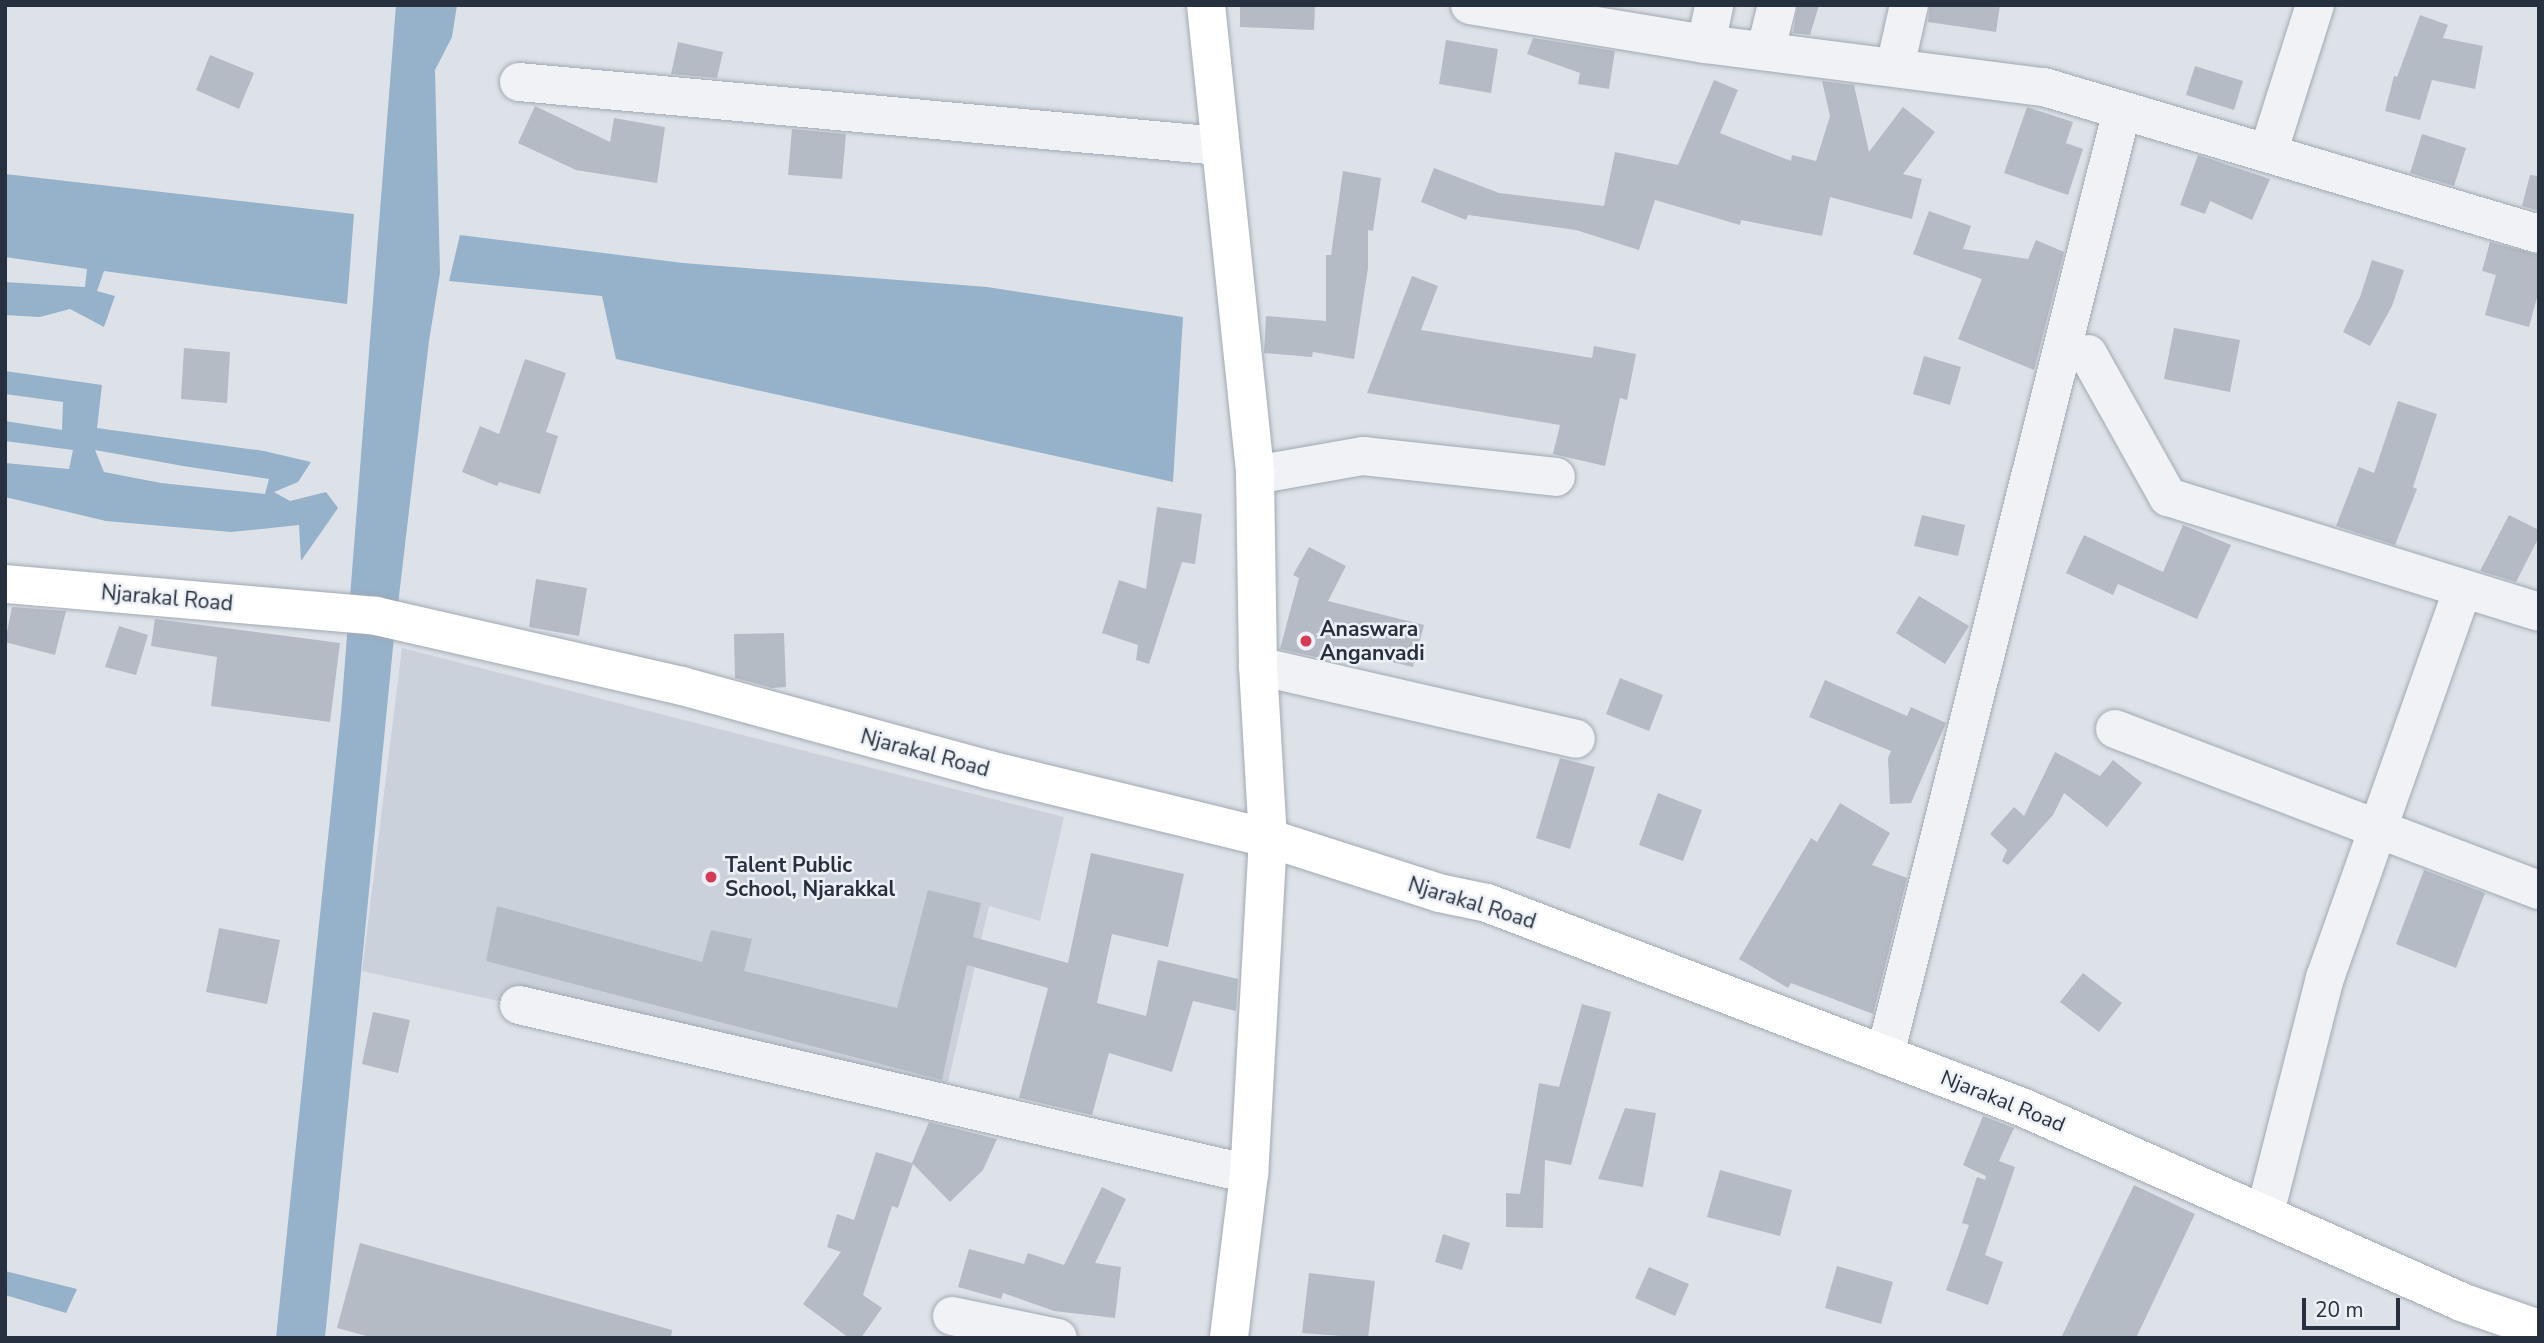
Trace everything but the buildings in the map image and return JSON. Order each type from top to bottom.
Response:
[{"type":"main road","points":[[1206,5],[1255,475],[1258,666],[1268,838],[1249,1174],[1229,1338]]},
{"type":"main road","name":"Njarakal Road","points":[[5,584],[376,616],[400,624],[682,686],[989,770],[1268,838],[1440,893],[1487,903],[2024,1108],[2461,1302],[2539,1329]]},
{"type":"street","points":[[1470,5],[1706,44],[1766,49],[2044,87],[2539,234]]},
{"type":"street","points":[[1706,44],[1714,5]]},
{"type":"street","points":[[1766,49],[1777,5]]},
{"type":"street","points":[[1895,67],[1909,5]]},
{"type":"street","points":[[2268,153],[2315,5]]},
{"type":"street","points":[[519,82],[1219,146]]},
{"type":"street","points":[[1885,1055],[2122,110]]},
{"type":"street","points":[[2088,354],[2168,497],[2539,612]]},
{"type":"street","points":[[1255,475],[1363,456],[1556,477]]},
{"type":"street","points":[[2265,1213],[2325,978],[2463,589]]},
{"type":"street","points":[[1258,666],[1576,739]]},
{"type":"street","points":[[2115,729],[2539,890]]},
{"type":"street","points":[[519,1005],[1249,1174]]},
{"type":"street","points":[[952,1316],[1058,1338]]},
{"type":"shaded area","name":"Talent Public School, Njarakkal","points":[[402,648],[1064,817],[1040,921],[989,906],[944,1099],[362,971]]},
{"type":"water","points":[[396,5],[457,5],[452,37],[435,70],[440,273],[429,341],[393,647],[325,1338],[276,1338],[341,713]]},
{"type":"water","points":[[5,174],[354,214],[347,304],[104,271],[97,291],[115,296],[104,327],[70,309],[40,317],[5,315],[5,282],[85,287],[87,269],[5,257]]},
{"type":"water","points":[[460,235],[683,263],[987,287],[1183,317],[1173,482],[616,359],[602,296],[449,281]]},
{"type":"water","points":[[5,371],[102,385],[97,428],[264,451],[311,462],[298,482],[274,492],[290,501],[326,492],[338,508],[301,561],[299,525],[231,532],[106,521],[5,497],[5,463],[69,469],[73,450],[5,441],[5,421],[62,430],[63,402],[5,394]],"holes":[[[95,450],[269,479],[265,494],[161,483],[104,472]]]},
{"type":"water","points":[[5,1271],[77,1289],[66,1313],[5,1295]]},
{"type":"place","name":"Anaswara Anganvadi","points":[[1306,641]]},
{"type":"place","name":"Talent Public School, Njarakkal","points":[[711,877]]}]
